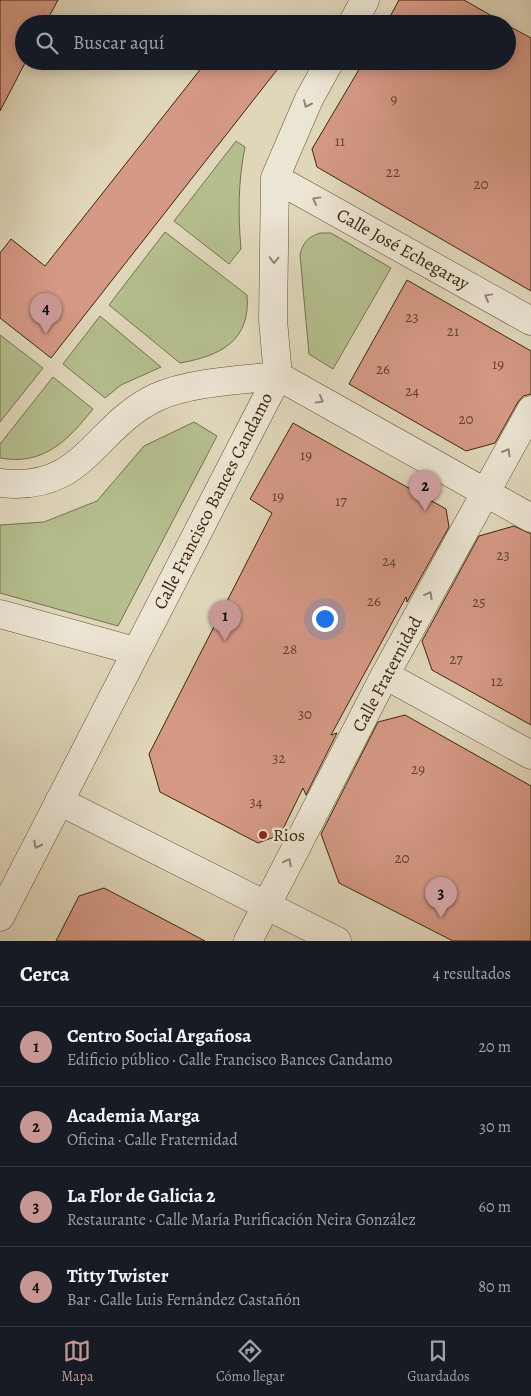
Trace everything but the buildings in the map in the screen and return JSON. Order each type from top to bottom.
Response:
[{"type":"street","points":[[357,15],[365,0]]},
{"type":"street","name":"Calle Francisco Bances Candamo","points":[[0,917],[278,376],[273,320],[275,178],[309,99],[325,70]]},
{"type":"street","name":"Calle José Echegaray","points":[[275,178],[531,320]]},
{"type":"street","points":[[0,483],[16,485],[50,480],[81,462],[128,414],[174,390],[278,376],[531,518]]},
{"type":"street","name":"Calle Fraternidad","points":[[248,941],[385,675],[531,410]]},
{"type":"street","points":[[0,614],[136,650]]},
{"type":"street","points":[[385,675],[531,754]]},
{"type":"street","points":[[59,801],[337,941]]},
{"type":"green space","points":[[236,141],[245,147],[239,198],[241,249],[229,264],[174,221]]},
{"type":"green space","points":[[165,232],[247,295],[247,311],[244,324],[230,344],[208,356],[180,363],[109,305]]},
{"type":"green space","points":[[320,233],[331,233],[391,268],[333,369],[309,354],[300,255],[307,241],[312,236]]},
{"type":"green space","points":[[100,316],[161,367],[121,385],[105,398],[63,364]]},
{"type":"green space","points":[[0,335],[43,368],[0,422]]},
{"type":"green space","points":[[53,377],[93,409],[74,431],[54,448],[30,458],[0,458],[0,444]]},
{"type":"green space","points":[[194,422],[217,436],[118,626],[0,593],[0,525],[44,522],[97,501],[144,446]]},
{"type":"place","name":"Titty Twister","points":[[46,334]]},
{"type":"place","name":"Academia Marga","points":[[425,511]]},
{"type":"place","name":"Centro Social Argañosa","points":[[225,641]]},
{"type":"place","name":"Rios","points":[[263,835]]},
{"type":"place","name":"La Flor de Galicia 2","points":[[441,918]]}]
